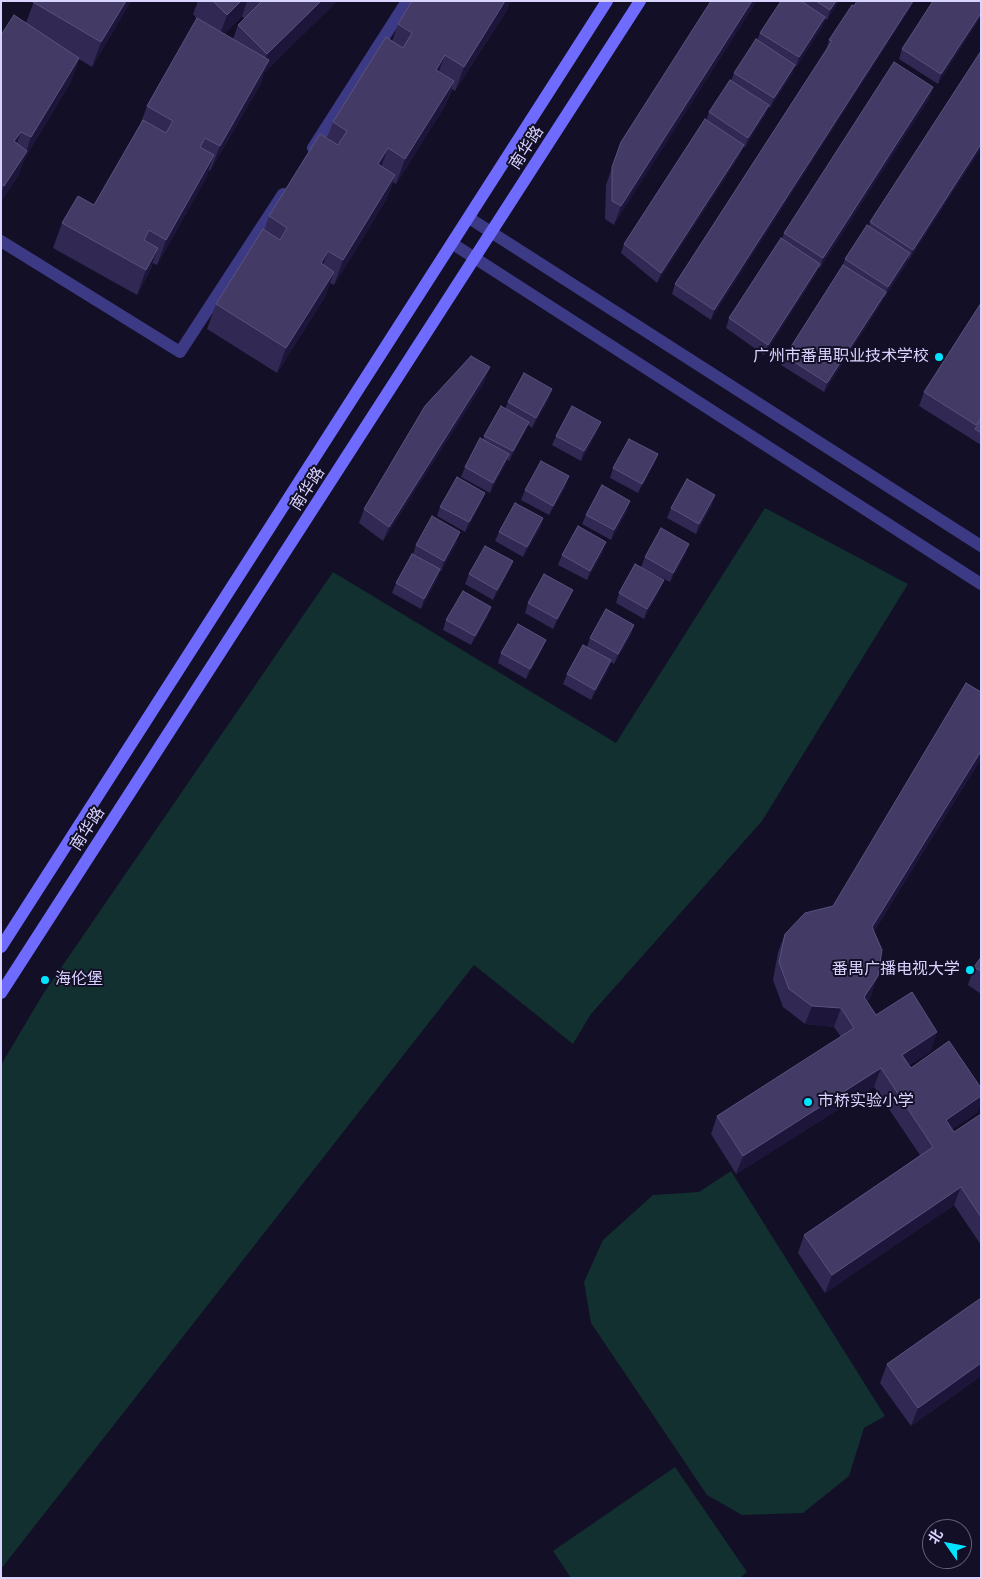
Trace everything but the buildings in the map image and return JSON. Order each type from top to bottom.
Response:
[{"type":"street","points":[[304,160],[407,1]]},
{"type":"street","name":"南华路","points":[[1,947],[607,1]]},
{"type":"street","name":"南华路","points":[[1,993],[640,1]]},
{"type":"street","points":[[1,241],[180,352],[288,185]]},
{"type":"street","points":[[469,218],[981,546]]},
{"type":"street","points":[[453,244],[981,584]]},
{"type":"green space","points":[[765,508],[908,584],[762,821],[591,1014],[573,1044],[474,965],[1,1569],[1,1065],[43,994],[333,572],[616,743]]},
{"type":"green space","points":[[731,1171],[885,1416],[864,1428],[849,1476],[803,1513],[742,1515],[707,1495],[591,1323],[584,1282],[603,1240],[653,1195],[699,1192]]},
{"type":"green space","points":[[675,1467],[747,1572],[740,1578],[571,1578],[553,1551]]},
{"type":"place","name":"广州市番禺职业技术学校","points":[[939,357]]},
{"type":"place","name":"番禺广播电视大学","points":[[970,970]]},
{"type":"place","name":"海伦堡","points":[[45,980]]},
{"type":"place","name":"市桥实验小学","points":[[808,1102]]}]
